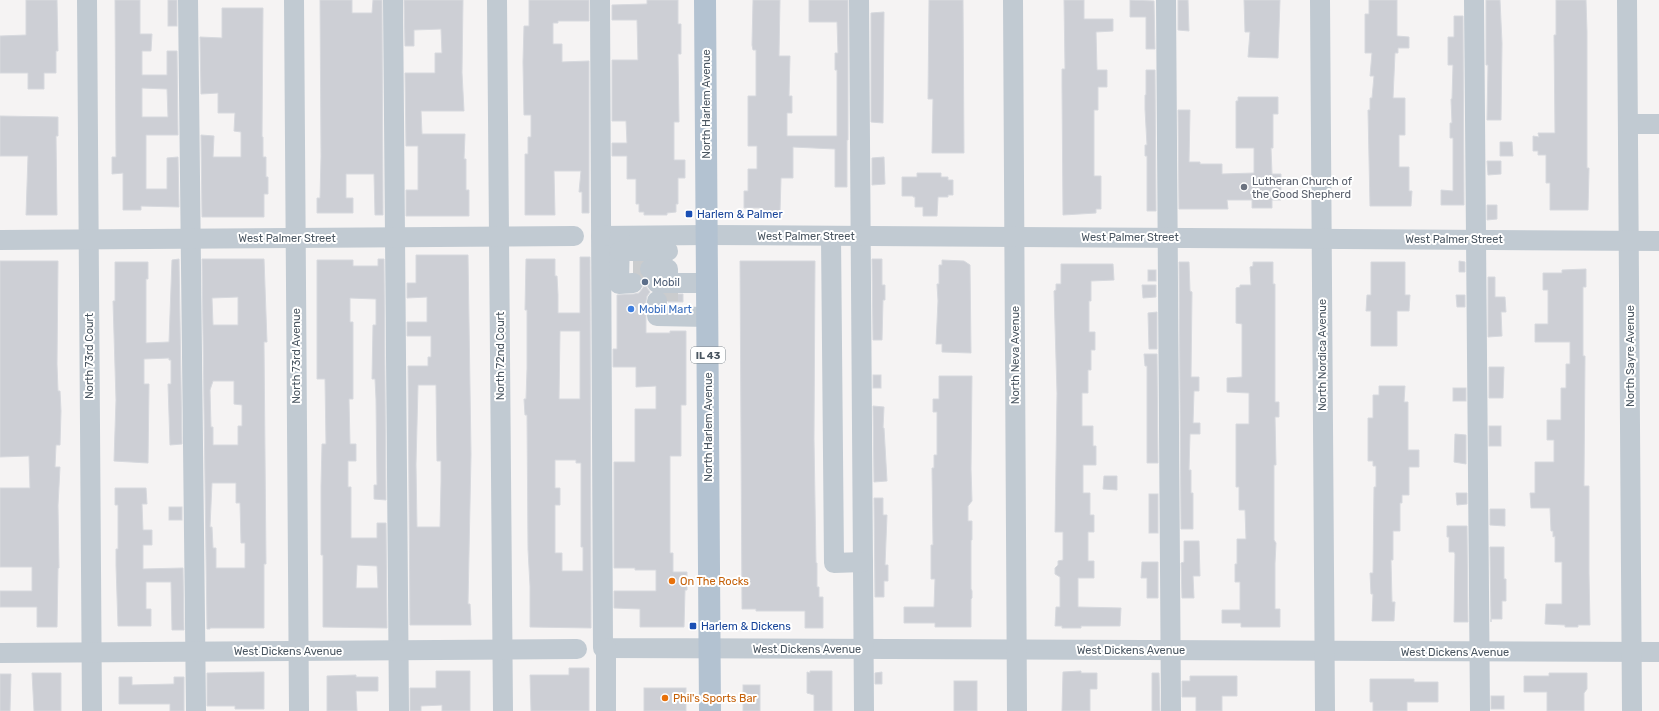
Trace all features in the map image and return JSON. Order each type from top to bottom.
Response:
[{"type":"main road","name":"North Harlem Avenue","points":[[705,0],[710,711]]},
{"type":"street","name":"North 73rd Court","points":[[87,0],[92,711]]},
{"type":"street","points":[[188,0],[192,238],[196,711]]},
{"type":"street","name":"North 73rd Avenue","points":[[294,0],[299,711]]},
{"type":"street","points":[[394,0],[399,711]]},
{"type":"street","name":"North 72nd Court","points":[[498,0],[503,711]]},
{"type":"street","points":[[600,0],[652,275],[605,648],[606,711]]},
{"type":"street","points":[[859,0],[864,711]]},
{"type":"street","name":"North Neva Avenue","points":[[1013,0],[1017,711]]},
{"type":"street","points":[[1166,0],[1171,711]]},
{"type":"street","name":"North Nordica Avenue","points":[[1320,0],[1325,711]]},
{"type":"street","points":[[1474,0],[1480,711]]},
{"type":"street","name":"North Sayre Avenue","points":[[1627,0],[1632,711]]},
{"type":"street","points":[[1628,124],[1659,124]]},
{"type":"street","name":"West Palmer Street","points":[[652,275],[707,235],[1659,241]]},
{"type":"street","name":"West Palmer Street","points":[[0,240],[574,236]]},
{"type":"street","points":[[831,236],[834,563],[863,562]]},
{"type":"street","points":[[652,275],[707,283]]},
{"type":"street","points":[[652,275],[707,317]]},
{"type":"street","name":"West Dickens Avenue","points":[[605,648],[1659,652]]},
{"type":"street","name":"West Dickens Avenue","points":[[0,653],[577,649]]},
{"type":"building","points":[[26,0],[57,0],[58,51],[56,51],[56,73],[44,73],[44,89],[28,89],[28,73],[0,73],[0,36],[26,35]]},
{"type":"building","points":[[115,0],[140,0],[140,34],[152,34],[151,51],[142,51],[142,75],[167,75],[167,51],[177,51],[178,135],[146,135],[146,189],[167,189],[167,158],[178,157],[179,207],[141,206],[141,210],[123,210],[123,173],[112,174],[112,157],[116,157]],"holes":[[[142,88],[167,89],[168,117],[142,117]]]},
{"type":"building","points":[[168,0],[177,0],[177,26],[168,26]]},
{"type":"building","points":[[320,0],[352,0],[352,13],[372,13],[373,0],[382,0],[383,215],[375,215],[374,174],[346,174],[346,198],[353,198],[353,213],[317,213],[317,198],[320,198],[321,157]]},
{"type":"building","points":[[404,0],[463,0],[462,73],[464,111],[421,111],[422,134],[465,134],[464,159],[466,159],[466,190],[469,190],[469,216],[406,216],[406,190],[418,190],[418,146],[406,146],[405,73],[435,73],[435,53],[442,53],[441,29],[414,30],[414,46],[405,46]]},
{"type":"building","points":[[529,0],[589,0],[589,21],[558,21],[558,23],[553,23],[553,44],[562,44],[562,62],[589,61],[589,213],[582,213],[582,192],[579,192],[581,171],[554,171],[555,215],[525,215],[525,154],[528,154],[528,137],[531,137],[531,115],[524,115],[523,62],[524,26],[529,26]]},
{"type":"building","points":[[647,0],[678,0],[678,24],[681,24],[681,54],[678,54],[679,122],[674,122],[674,160],[685,160],[685,178],[678,178],[678,204],[676,204],[676,212],[667,213],[667,215],[644,215],[644,212],[639,212],[639,204],[636,204],[636,179],[627,179],[627,156],[612,156],[612,143],[627,143],[626,121],[612,121],[612,60],[638,60],[637,20],[612,20],[612,5],[647,4]]},
{"type":"building","points":[[753,0],[780,0],[779,56],[790,56],[789,96],[792,96],[792,113],[787,113],[787,136],[837,136],[837,70],[835,70],[835,53],[838,53],[837,22],[809,22],[809,0],[848,0],[847,187],[835,187],[835,149],[793,147],[793,178],[781,178],[780,212],[760,212],[760,208],[744,208],[744,191],[748,191],[748,169],[757,169],[757,146],[748,146],[748,96],[756,96],[756,50],[753,50],[752,45]]},
{"type":"building","points":[[929,0],[963,0],[964,153],[932,153],[933,99],[928,99]]},
{"type":"building","points":[[1064,0],[1084,0],[1084,19],[1113,19],[1113,31],[1096,32],[1097,70],[1107,70],[1107,87],[1098,87],[1098,110],[1094,110],[1094,176],[1101,176],[1101,209],[1096,209],[1096,213],[1063,215],[1062,69],[1065,69]]},
{"type":"building","points":[[1130,0],[1154,1],[1155,49],[1146,49],[1146,17],[1130,17]]},
{"type":"building","points":[[1178,0],[1188,0],[1189,31],[1178,30]]},
{"type":"building","points":[[1244,0],[1280,0],[1278,58],[1248,57],[1250,32],[1245,32]]},
{"type":"building","points":[[1369,0],[1397,0],[1397,36],[1409,37],[1409,48],[1398,48],[1398,53],[1395,53],[1393,98],[1405,98],[1405,135],[1399,135],[1399,167],[1409,167],[1409,191],[1412,191],[1411,206],[1370,206],[1368,110],[1370,110],[1370,98],[1372,98],[1374,76],[1370,76],[1372,53],[1365,53],[1365,14],[1369,14]]},
{"type":"building","points":[[1486,0],[1500,0],[1502,43],[1501,120],[1487,120],[1488,65],[1486,65]]},
{"type":"building","points":[[1556,0],[1586,0],[1587,168],[1589,168],[1588,210],[1550,210],[1550,183],[1546,183],[1546,155],[1538,155],[1538,151],[1533,151],[1533,136],[1539,137],[1538,133],[1555,133],[1554,35],[1556,35]]},
{"type":"building","points":[[222,8],[263,8],[262,137],[263,157],[266,157],[266,177],[268,177],[268,194],[264,194],[264,217],[202,217],[201,135],[214,136],[213,157],[241,157],[241,132],[234,131],[235,113],[218,113],[218,93],[201,94],[200,37],[222,38]]},
{"type":"building","points":[[884,12],[883,123],[871,122],[871,13]]},
{"type":"building","points":[[1454,16],[1463,16],[1464,205],[1441,205],[1441,190],[1453,191],[1453,138],[1450,138],[1450,123],[1452,123],[1451,99],[1453,65],[1448,65],[1448,37],[1454,37]]},
{"type":"building","points":[[1146,70],[1155,70],[1156,211],[1147,211],[1147,156],[1145,156],[1145,145],[1147,145],[1145,109]]},
{"type":"building","points":[[1238,97],[1278,97],[1278,114],[1273,114],[1273,148],[1271,148],[1272,174],[1281,174],[1281,200],[1272,200],[1272,208],[1252,208],[1252,200],[1227,200],[1228,209],[1179,209],[1178,110],[1190,110],[1189,162],[1200,162],[1200,164],[1222,164],[1222,174],[1254,173],[1254,148],[1236,148],[1236,101],[1238,101]]},
{"type":"building","points":[[0,116],[58,117],[58,136],[56,136],[57,215],[26,215],[28,156],[0,156]]},
{"type":"building","points":[[1500,142],[1512,142],[1513,156],[1500,156]]},
{"type":"building","points":[[884,157],[885,184],[872,185],[872,158]]},
{"type":"building","points":[[1487,161],[1501,161],[1501,174],[1488,175]]},
{"type":"building","points":[[917,173],[941,173],[941,177],[948,177],[948,180],[953,180],[953,195],[948,195],[948,197],[938,197],[937,216],[923,216],[923,207],[915,207],[915,197],[902,196],[902,177],[917,177]]},
{"type":"building","points":[[1487,205],[1497,205],[1497,219],[1487,220]]},
{"type":"building","points":[[416,255],[468,255],[471,455],[468,604],[470,604],[471,625],[410,625],[408,366],[428,366],[428,357],[431,357],[431,336],[407,336],[407,322],[427,322],[427,297],[407,298],[407,283],[416,283]],"holes":[[[418,385],[436,385],[437,461],[441,461],[440,527],[417,527],[416,464]]]},
{"type":"building","points":[[580,257],[590,257],[591,628],[530,627],[527,415],[525,415],[524,399],[526,399],[527,369],[527,310],[525,310],[526,259],[555,259],[558,313],[580,313]],"holes":[[[560,331],[580,331],[580,399],[559,399]],[[555,460],[576,460],[576,463],[581,463],[581,547],[583,547],[583,571],[562,571],[562,553],[555,553],[555,505],[560,505],[560,488],[555,488]]]},
{"type":"building","points":[[179,259],[182,444],[170,445],[168,384],[171,384],[171,360],[169,360],[169,358],[144,359],[144,384],[149,384],[148,463],[114,461],[116,400],[113,301],[115,301],[115,262],[148,262],[148,279],[146,279],[146,343],[169,342],[172,260]]},
{"type":"building","points":[[202,259],[264,259],[267,342],[264,342],[266,564],[264,564],[264,628],[207,629]],"holes":[[[238,297],[238,325],[213,325],[212,298]],[[213,381],[234,381],[234,404],[242,405],[242,426],[238,426],[238,445],[213,445],[210,390]],[[212,483],[236,483],[236,503],[240,503],[241,543],[245,543],[245,568],[216,568],[216,548],[213,548],[212,527],[210,527]]]},
{"type":"building","points":[[378,259],[384,259],[386,500],[374,499],[374,485],[377,485],[376,399],[375,379],[372,379],[373,325],[376,325],[376,299],[350,298],[350,322],[353,322],[353,399],[349,399],[350,444],[356,444],[356,461],[348,461],[348,487],[351,487],[351,538],[377,538],[377,523],[386,523],[387,628],[323,627],[321,487],[322,444],[326,444],[325,379],[317,379],[317,260],[353,260],[353,266],[378,266]],"holes":[[[357,565],[377,566],[378,588],[356,588]]]},
{"type":"building","points":[[872,259],[882,259],[882,285],[885,285],[885,300],[883,300],[882,340],[873,340]]},
{"type":"building","points":[[942,260],[964,261],[970,265],[971,353],[942,352],[942,344],[936,344],[938,301],[937,284],[939,284],[939,265],[942,265]]},
{"type":"building","points":[[0,261],[58,261],[57,364],[58,391],[60,391],[61,411],[60,445],[56,445],[55,467],[60,467],[58,505],[59,568],[57,627],[37,627],[37,607],[0,607],[0,591],[32,591],[32,567],[0,567],[0,488],[30,488],[29,456],[0,457]]},
{"type":"building","points":[[740,261],[815,261],[814,438],[816,563],[819,597],[823,597],[823,628],[805,628],[805,611],[756,611],[756,609],[742,609]]},
{"type":"building","points":[[1459,261],[1465,262],[1465,272],[1459,272]]},
{"type":"building","points":[[635,262],[641,262],[639,269],[640,274],[635,272]]},
{"type":"building","points":[[1179,262],[1189,262],[1190,291],[1192,292],[1191,377],[1199,377],[1199,391],[1194,391],[1193,423],[1200,423],[1200,434],[1190,434],[1189,470],[1191,470],[1191,493],[1193,493],[1193,529],[1181,529]]},
{"type":"building","points":[[1253,262],[1273,262],[1273,284],[1275,284],[1275,402],[1279,402],[1279,417],[1275,417],[1276,465],[1274,465],[1274,540],[1276,543],[1275,609],[1280,609],[1280,627],[1241,627],[1241,623],[1222,623],[1222,610],[1240,610],[1240,582],[1235,582],[1237,539],[1246,539],[1245,510],[1239,510],[1239,487],[1236,487],[1236,424],[1249,424],[1249,393],[1227,392],[1227,378],[1242,377],[1242,324],[1236,323],[1236,288],[1240,287],[1240,285],[1251,285],[1250,267],[1253,266]]},
{"type":"building","points":[[1371,262],[1405,262],[1405,295],[1410,295],[1409,311],[1397,311],[1397,346],[1371,346],[1371,311],[1366,311],[1367,295],[1371,295]]},
{"type":"building","points":[[1061,264],[1113,264],[1114,280],[1091,281],[1091,301],[1089,301],[1089,332],[1095,332],[1095,350],[1091,350],[1091,370],[1088,370],[1088,393],[1082,393],[1082,426],[1093,426],[1093,446],[1096,446],[1096,465],[1083,465],[1083,493],[1090,493],[1090,515],[1094,515],[1094,532],[1088,532],[1088,561],[1094,561],[1094,578],[1078,578],[1078,607],[1121,608],[1120,626],[1081,626],[1081,628],[1062,628],[1062,626],[1055,626],[1056,607],[1060,607],[1060,577],[1055,574],[1055,568],[1058,565],[1058,561],[1063,560],[1063,532],[1055,532],[1057,393],[1054,291],[1056,290],[1056,284],[1061,284]]},
{"type":"building","points":[[1586,269],[1586,287],[1583,287],[1583,356],[1585,356],[1584,486],[1589,486],[1590,625],[1565,627],[1565,625],[1545,624],[1546,604],[1562,604],[1562,562],[1555,562],[1555,536],[1553,537],[1553,531],[1551,531],[1550,508],[1531,508],[1530,493],[1535,493],[1535,462],[1554,462],[1554,440],[1547,440],[1547,420],[1561,420],[1561,388],[1566,388],[1566,364],[1570,364],[1570,342],[1535,342],[1535,324],[1548,324],[1548,290],[1543,290],[1543,273],[1562,273],[1562,270]]},
{"type":"building","points":[[1148,270],[1156,270],[1156,281],[1148,281]]},
{"type":"building","points":[[1488,277],[1495,277],[1495,297],[1505,297],[1506,312],[1501,312],[1502,336],[1488,337]]},
{"type":"building","points":[[643,278],[646,280],[647,288],[650,292],[646,301],[646,333],[686,331],[686,405],[681,405],[681,456],[670,456],[670,553],[673,553],[673,572],[687,572],[684,627],[640,627],[640,609],[614,608],[614,591],[656,591],[656,570],[614,568],[614,462],[635,462],[635,409],[656,409],[656,386],[636,387],[636,367],[613,367],[613,349],[617,349],[617,295],[639,293],[643,288]]},
{"type":"building","points":[[1142,285],[1156,285],[1156,297],[1143,298]]},
{"type":"building","points":[[666,294],[683,294],[683,302],[668,302]]},
{"type":"building","points":[[1456,295],[1465,295],[1465,307],[1457,307]]},
{"type":"building","points":[[1157,312],[1157,349],[1149,349],[1148,313]]},
{"type":"building","points":[[1144,354],[1157,354],[1158,463],[1147,463],[1147,366],[1145,366]]},
{"type":"building","points":[[1489,367],[1504,367],[1503,398],[1489,398]]},
{"type":"building","points":[[873,375],[881,375],[881,388],[873,388]]},
{"type":"building","points":[[939,376],[972,376],[972,501],[968,506],[968,521],[972,521],[971,627],[935,627],[935,623],[904,623],[904,607],[934,607],[935,579],[931,579],[931,545],[933,545],[932,468],[934,468],[934,455],[937,455],[937,412],[933,412],[933,399],[939,399]]},
{"type":"building","points":[[1379,386],[1405,386],[1404,402],[1408,402],[1408,450],[1419,450],[1419,467],[1409,467],[1409,495],[1402,495],[1402,503],[1400,503],[1400,531],[1393,531],[1393,560],[1391,560],[1392,602],[1395,602],[1394,621],[1372,621],[1373,594],[1371,594],[1370,573],[1373,573],[1374,487],[1376,487],[1376,466],[1373,466],[1373,461],[1368,461],[1368,418],[1373,418],[1373,395],[1379,395]]},
{"type":"building","points":[[1453,388],[1466,388],[1466,401],[1453,401]]},
{"type":"building","points":[[873,406],[884,407],[883,428],[887,481],[874,482]]},
{"type":"building","points":[[1489,426],[1501,426],[1501,446],[1489,446]]},
{"type":"building","points":[[1455,434],[1466,435],[1466,464],[1454,462]]},
{"type":"building","points":[[1104,476],[1117,476],[1117,490],[1103,489]]},
{"type":"building","points":[[115,488],[146,488],[147,504],[142,504],[143,530],[152,530],[152,545],[143,545],[143,569],[183,568],[184,630],[172,630],[171,582],[146,582],[146,609],[151,609],[151,626],[118,626],[116,549],[118,549],[118,505],[115,505]]},
{"type":"building","points":[[1456,493],[1467,493],[1467,504],[1457,505]]},
{"type":"building","points":[[1149,494],[1158,494],[1158,533],[1149,533]]},
{"type":"building","points":[[874,498],[883,498],[883,515],[887,515],[885,565],[888,565],[888,581],[884,581],[884,597],[875,597]]},
{"type":"building","points":[[169,507],[182,507],[182,520],[169,520]]},
{"type":"building","points":[[1490,509],[1505,509],[1505,526],[1490,525]]},
{"type":"building","points":[[1447,526],[1467,526],[1468,622],[1454,622],[1455,554],[1454,552],[1449,552]]},
{"type":"building","points":[[1184,541],[1199,541],[1200,576],[1193,576],[1194,598],[1182,598],[1181,563],[1184,562]]},
{"type":"building","points":[[1490,547],[1504,547],[1504,579],[1506,579],[1506,601],[1502,601],[1502,619],[1491,619],[1491,622]]},
{"type":"building","points":[[1142,562],[1158,562],[1158,598],[1147,598],[1147,578],[1141,578]]},
{"type":"building","points":[[569,668],[589,668],[589,711],[531,711],[530,675],[569,675]]},
{"type":"building","points":[[436,671],[470,671],[470,711],[442,711],[442,705],[421,706],[421,711],[410,711],[410,688],[436,688]]},
{"type":"building","points":[[810,671],[832,671],[832,711],[814,711],[814,695],[807,693],[807,672],[810,673]]},
{"type":"building","points":[[1081,671],[1081,673],[1097,673],[1097,689],[1090,689],[1090,711],[1062,711],[1063,672]]},
{"type":"building","points":[[264,672],[264,709],[235,709],[235,706],[207,706],[207,673]]},
{"type":"building","points":[[882,672],[882,684],[875,684],[875,673]]},
{"type":"building","points":[[32,673],[61,673],[61,711],[34,711]]},
{"type":"building","points":[[1152,673],[1159,673],[1160,711],[1152,711]]},
{"type":"building","points":[[1549,673],[1587,673],[1587,689],[1584,693],[1584,711],[1547,711],[1547,692],[1524,692],[1524,676],[1549,676]]},
{"type":"building","points":[[0,674],[11,674],[10,711],[0,711]]},
{"type":"building","points":[[356,675],[356,677],[378,677],[378,691],[356,691],[357,711],[327,711],[327,676]]},
{"type":"building","points":[[1190,676],[1237,676],[1237,696],[1222,696],[1222,711],[1196,711],[1196,697],[1182,697],[1182,681],[1190,681]]},
{"type":"building","points":[[119,677],[132,677],[132,685],[174,684],[174,677],[184,677],[184,711],[170,711],[170,704],[119,704]]},
{"type":"building","points":[[1370,679],[1414,679],[1414,682],[1438,682],[1438,702],[1407,702],[1407,711],[1373,711],[1373,702],[1370,702]]},
{"type":"building","points":[[954,681],[977,681],[977,711],[954,711]]},
{"type":"building","points":[[743,685],[760,685],[760,711],[743,711]]},
{"type":"building","name":"Phil's Sports Bar","points":[[644,688],[686,688],[686,711],[644,711]]},
{"type":"building","points":[[1491,696],[1504,696],[1504,709],[1491,709]]},
{"type":"tunnel","points":[[633,269],[650,269]]},
{"type":"tunnel","points":[[668,286],[668,301]]},
{"type":"place","name":"Lutheran Church of the Good Shepherd","points":[[1244,187]]},
{"type":"place","name":"Harlem & Palmer","points":[[689,214]]},
{"type":"place","name":"Mobil","points":[[645,282]]},
{"type":"place","name":"Mobil Mart","points":[[631,309]]},
{"type":"place","name":"On The Rocks","points":[[672,581]]},
{"type":"place","name":"Harlem & Dickens","points":[[693,626]]},
{"type":"place","name":"Phil's Sports Bar","points":[[665,698]]}]
